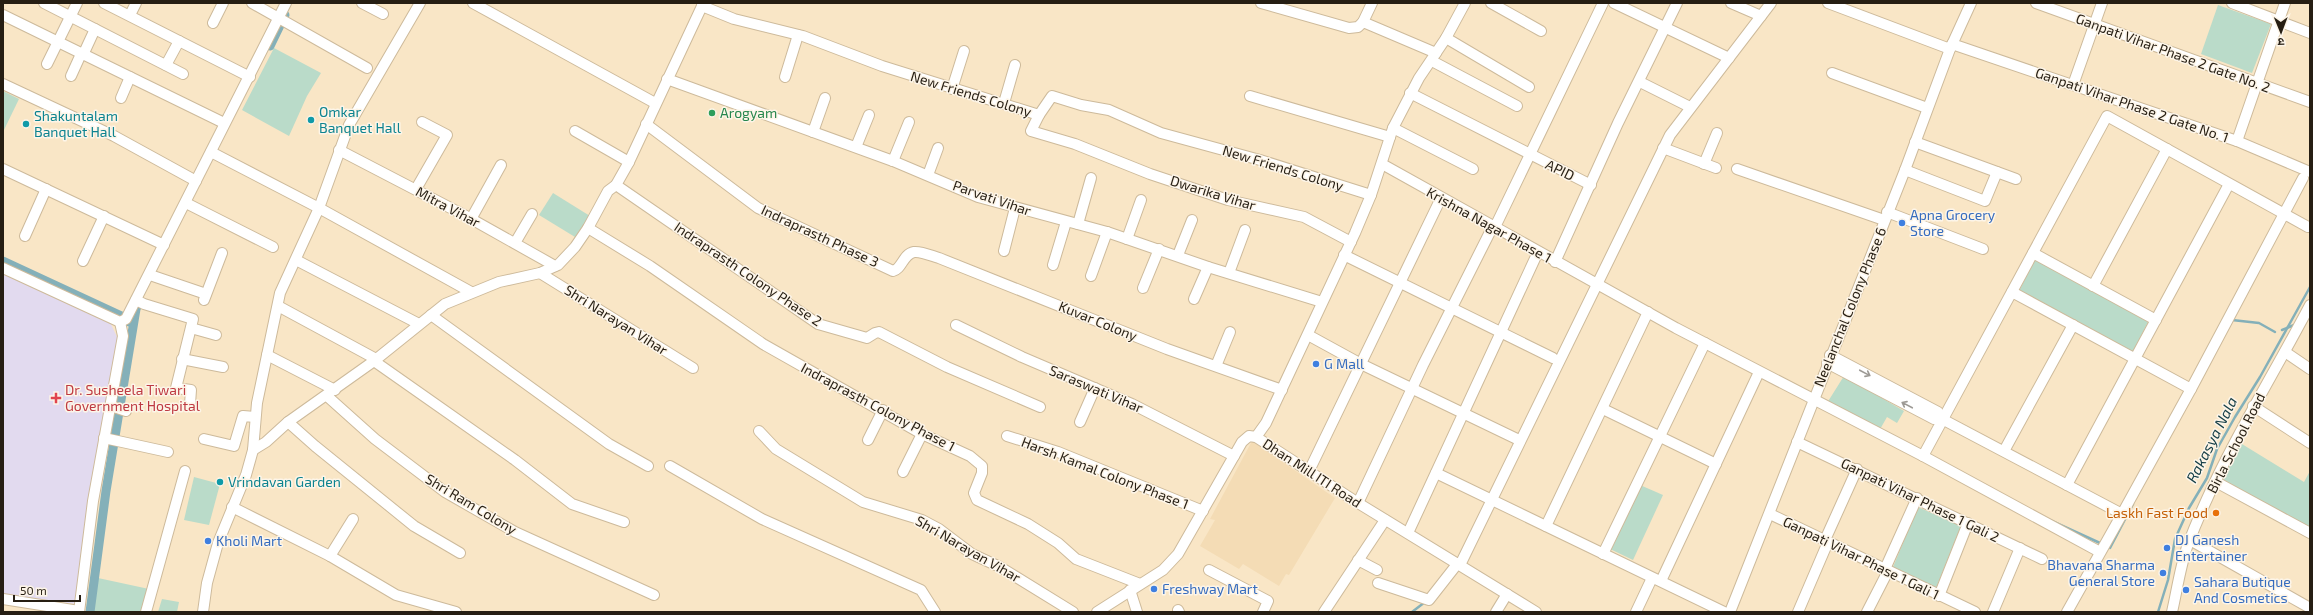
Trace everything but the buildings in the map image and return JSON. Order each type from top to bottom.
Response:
[{"type":"street","points":[[44,3],[184,74]]},
{"type":"street","points":[[47,64],[77,3]]},
{"type":"street","points":[[106,3],[250,77]]},
{"type":"street","points":[[130,16],[136,3]]},
{"type":"street","points":[[213,23],[223,3]]},
{"type":"street","points":[[252,3],[367,68]]},
{"type":"street","points":[[3,599],[79,612],[93,501],[119,408],[124,319],[139,301],[153,276],[164,245],[189,204],[196,181],[213,153],[224,123],[282,20],[286,3]]},
{"type":"street","points":[[362,3],[384,14]]},
{"type":"street","points":[[203,612],[207,583],[218,543],[246,475],[253,450],[255,417],[266,355],[284,281],[296,260],[319,208],[349,125],[420,3]]},
{"type":"street","points":[[473,3],[655,103]]},
{"type":"street","points":[[1261,3],[1349,28],[1358,27],[1363,22],[1372,3]]},
{"type":"street","points":[[1256,437],[1266,423],[1351,242],[1371,195],[1392,132],[1410,93],[1446,38],[1465,3]]},
{"type":"street","points":[[1491,3],[1541,31]]},
{"type":"street","points":[[1358,503],[1412,388],[1530,156],[1604,3]]},
{"type":"street","points":[[1614,3],[1729,58]]},
{"type":"street","points":[[1555,262],[1618,123],[1640,82],[1677,3]]},
{"type":"street","points":[[1731,3],[1761,16]]},
{"type":"street","points":[[1378,583],[1429,600],[1459,564],[1670,135],[1771,3]]},
{"type":"street","name":"Ganpati Vihar Phase 2 Gate No. 1","points":[[1828,3],[1951,47],[2073,85],[2237,141],[2307,175]]},
{"type":"street","name":"Neelanchal Colony Phase 6","points":[[1730,612],[1770,514],[1813,399],[1905,170],[1951,47],[1971,3]]},
{"type":"street","name":"Ganpati Vihar Phase 2 Gate No. 2","points":[[2036,3],[2310,102]]},
{"type":"street","points":[[2073,85],[2102,3]]},
{"type":"street","points":[[2232,3],[2310,33]]},
{"type":"street","points":[[2237,141],[2285,3]]},
{"type":"street","points":[[253,450],[266,442],[288,422],[331,393],[375,360],[445,304],[499,282],[540,273],[555,266],[575,247],[588,228],[608,191],[616,185],[629,162],[655,103],[703,4]]},
{"type":"street","name":"New Friends Colony","points":[[703,4],[734,19],[798,35],[882,66],[1039,115],[1052,96],[1081,105],[1109,110],[1161,133],[1275,164],[1371,195]]},
{"type":"street","points":[[3,15],[224,123]]},
{"type":"street","points":[[1363,22],[1434,57],[1518,106]]},
{"type":"street","points":[[71,76],[95,29]]},
{"type":"street","points":[[785,77],[798,35]]},
{"type":"street","points":[[1446,38],[1529,87]]},
{"type":"street","points":[[166,65],[178,41]]},
{"type":"street","points":[[952,89],[964,51]]},
{"type":"street","points":[[1004,103],[1015,65]]},
{"type":"street","points":[[1832,73],[1927,108]]},
{"type":"street","points":[[121,98],[130,77]]},
{"type":"street","name":"Parvati Vihar","points":[[667,79],[856,147],[978,196],[1015,208],[1107,232],[1178,255],[1208,267],[1322,302]]},
{"type":"street","points":[[1640,82],[1690,107]]},
{"type":"street","points":[[3,84],[114,136],[196,181]]},
{"type":"street","name":"APID","points":[[1410,93],[1530,156],[1591,185]]},
{"type":"street","points":[[1250,96],[1392,132],[1473,169]]},
{"type":"street","points":[[812,132],[825,98]]},
{"type":"street","points":[[1923,456],[1942,418],[2112,106]]},
{"type":"street","points":[[856,147],[869,115]]},
{"type":"street","name":"Dwarika Vihar","points":[[1039,115],[1031,131],[1075,144],[1142,171],[1228,200],[1304,217],[1351,242]]},
{"type":"street","points":[[2107,116],[2308,227]]},
{"type":"street","points":[[416,189],[447,135],[422,122]]},
{"type":"street","points":[[893,161],[909,122]]},
{"type":"street","name":"Indraprasth Phase 3","points":[[646,124],[758,208],[785,222],[846,248],[893,271],[897,270],[905,258],[915,252]]},
{"type":"street","points":[[575,131],[629,162]]},
{"type":"street","points":[[1704,164],[1717,134]]},
{"type":"street","points":[[1915,142],[2016,179]]},
{"type":"street","points":[[928,175],[938,148]]},
{"type":"street","points":[[1663,148],[1716,168]]},
{"type":"street","points":[[2094,286],[2167,149]]},
{"type":"street","name":"Mitra Vihar","points":[[339,150],[416,189],[555,266]]},
{"type":"street","points":[[213,153],[319,208],[472,292]]},
{"type":"street","name":"Krishna Nagar Phase 1","points":[[1382,164],[1494,226],[1555,262],[1759,372],[1923,456],[2100,552]]},
{"type":"street","points":[[471,219],[501,165]]},
{"type":"street","points":[[3,169],[164,245]]},
{"type":"street","points":[[1736,170],[1886,216],[1983,249]]},
{"type":"street","points":[[1905,170],[1985,201],[1997,172]]},
{"type":"street","points":[[2067,612],[2191,389],[2283,214],[2307,175]]},
{"type":"street","points":[[1078,224],[1091,178]]},
{"type":"street","points":[[2067,484],[2229,184]]},
{"type":"street","name":"Indraprasth Colony Phase 2","points":[[616,185],[818,324],[867,338],[875,332],[879,332],[947,367],[1040,407]]},
{"type":"street","points":[[24,236],[46,189]]},
{"type":"street","points":[[1309,471],[1441,198]]},
{"type":"street","points":[[1127,239],[1141,200]]},
{"type":"street","points":[[189,204],[273,247]]},
{"type":"street","points":[[1004,250],[1015,208]]},
{"type":"street","points":[[515,244],[532,214]]},
{"type":"street","points":[[83,261],[104,216]]},
{"type":"street","points":[[1178,255],[1192,220]]},
{"type":"street","points":[[1053,264],[1066,222]]},
{"type":"street","name":"Indraprasth Colony Phase 1","points":[[588,228],[650,266],[763,344],[883,410],[922,434],[970,456],[982,466],[982,473],[974,493],[977,500],[1028,524],[1058,543],[1076,559],[1140,584]]},
{"type":"street","points":[[1229,273],[1245,230]]},
{"type":"street","points":[[1091,276],[1107,232]]},
{"type":"street","points":[[1143,288],[1159,249]]},
{"type":"street","name":"Kuvar Colony","points":[[915,252],[939,258],[1167,349],[1282,390]]},
{"type":"street","points":[[1408,533],[1463,413],[1502,333],[1538,252]]},
{"type":"street","points":[[153,276],[205,297],[222,253]]},
{"type":"street","points":[[2033,253],[2156,320]]},
{"type":"street","points":[[1344,255],[1553,358]]},
{"type":"street","points":[[296,260],[419,324]]},
{"type":"street","points":[[1194,299],[1208,267]]},
{"type":"street","points":[[3,268],[124,319]]},
{"type":"street","name":"Shri Narayan Vihar","points":[[540,273],[693,368]]},
{"type":"street","points":[[2012,292],[2191,389]]},
{"type":"street","points":[[139,301],[193,319],[176,388],[192,390],[190,404]]},
{"type":"street","name":"Birla School Road","points":[[2173,612],[2182,565],[2190,540],[2253,406],[2285,352],[2310,305]]},
{"type":"street","points":[[278,306],[375,360],[515,460],[572,504],[624,522]]},
{"type":"street","points":[[1546,526],[1648,312]]},
{"type":"street","points":[[431,315],[609,444],[648,466]]},
{"type":"street","name":"Saraswati Vihar","points":[[956,325],[1022,358],[1132,404],[1234,456]]},
{"type":"street","points":[[2004,451],[2073,325]]},
{"type":"street","points":[[190,328],[216,335]]},
{"type":"street","points":[[1216,366],[1230,332]]},
{"type":"street","points":[[1308,335],[1362,364],[1519,440]]},
{"type":"street","points":[[1603,554],[1705,343]]},
{"type":"street","points":[[2285,352],[2310,368]]},
{"type":"street","name":"Shri Ram Colony","points":[[266,355],[331,393],[375,439],[451,496],[515,532],[654,594]]},
{"type":"street","points":[[182,359],[223,367]]},
{"type":"street","points":[[1829,359],[1934,419],[1942,418],[2122,514]]},
{"type":"street","points":[[1636,612],[1657,579],[1716,464],[1759,372]]},
{"type":"street","points":[[1080,422],[1095,388]]},
{"type":"street","points":[[2253,406],[2310,443]]},
{"type":"street","points":[[1603,409],[1716,464]]},
{"type":"street","points":[[868,440],[883,410]]},
{"type":"street","points":[[204,439],[234,446],[243,416],[255,417]]},
{"type":"street","points":[[288,422],[315,446],[414,526],[460,553]]},
{"type":"street","name":"Shri Narayan Vihar","points":[[759,431],[776,449],[863,502],[922,520],[939,529],[972,554],[1012,574],[1073,612]]},
{"type":"street","points":[[903,472],[922,434]]},
{"type":"street","name":"Harsh Kamal Colony Phase 1","points":[[1007,436],[1058,452],[1203,511]]},
{"type":"street","name":"Dhan Mill ITI Road","points":[[1101,611],[1130,590],[1163,570],[1178,554],[1242,442],[1249,436],[1256,437],[1385,520],[1536,612]]},
{"type":"street","points":[[110,438],[168,452]]},
{"type":"street","name":"Ganpati Vihar Phase 1 Gali 2","points":[[1797,442],[1857,469],[2042,559]]},
{"type":"street","points":[[670,466],[762,519],[921,590],[935,612]]},
{"type":"street","points":[[1798,612],[1857,469]]},
{"type":"street","points":[[146,612],[185,471]]},
{"type":"street","points":[[1436,473],[1491,498],[1724,612]]},
{"type":"street","points":[[2216,482],[2310,533]]},
{"type":"street","points":[[1867,612],[1887,570],[1917,498]]},
{"type":"street","points":[[232,507],[330,556],[396,595],[456,612]]},
{"type":"street","name":"Ganpati Vihar Phase 1 Gali 1","points":[[1770,514],[1938,596],[1975,612]]},
{"type":"street","points":[[330,556],[353,519]]},
{"type":"street","points":[[1324,612],[1385,520]]},
{"type":"street","points":[[1938,596],[1968,523]]},
{"type":"street","points":[[2190,540],[2310,608]]},
{"type":"street","points":[[1993,612],[2020,548]]},
{"type":"street","points":[[1358,560],[1377,570]]},
{"type":"street","points":[[1209,570],[1268,601],[1263,612]]},
{"type":"street","points":[[1130,590],[1137,612]]},
{"type":"street","points":[[1496,612],[1507,594]]},
{"type":"shaded area","name":"Dr. Susheela Tiwari Government Hospital","points":[[3,271],[109,320],[119,341],[75,604],[3,594]]},
{"type":"shaded area","points":[[1252,441],[1335,498],[1289,575],[1286,574],[1279,586],[1243,564],[1239,569],[1200,546],[1215,520],[1210,519]]},
{"type":"green space","points":[[2218,5],[2271,24],[2252,73],[2201,54]]},
{"type":"green space","points":[[274,48],[321,73],[307,96],[289,136],[242,110]]},
{"type":"green space","points":[[3,91],[19,99],[3,132]]},
{"type":"green space","points":[[553,193],[590,216],[575,237],[539,215]]},
{"type":"green space","points":[[2035,259],[2149,320],[2133,352],[2019,291]]},
{"type":"green space","points":[[1844,376],[1904,411],[1897,423],[1887,417],[1879,431],[1827,403]]},
{"type":"green space","points":[[2237,441],[2304,482],[2310,471],[2310,530],[2221,478]]},
{"type":"green space","points":[[194,477],[220,484],[209,525],[184,520]]},
{"type":"green space","points":[[1640,485],[1663,495],[1633,560],[1610,549]]},
{"type":"green space","points":[[1918,507],[1961,526],[1936,588],[1893,567]]},
{"type":"green space","points":[[98,578],[149,589],[143,612],[92,612]]},
{"type":"green space","points":[[162,599],[179,602],[177,612],[158,612]]},
{"type":"waterway","points":[[270,46],[285,15]]},
{"type":"waterway","points":[[3,261],[128,319],[129,322]]},
{"type":"waterway","name":"Rakasya Nala","points":[[2158,612],[2168,580],[2175,539],[2189,508],[2207,478],[2217,449],[2260,377],[2310,287]]},
{"type":"waterway","points":[[90,612],[106,491],[136,309],[139,302]]},
{"type":"waterway","points":[[2232,320],[2259,323],[2275,332]]},
{"type":"waterway","name":"Rakasya Nala","points":[[2282,330],[2294,325]]},
{"type":"waterway","points":[[2110,548],[2133,504]]},
{"type":"waterway","points":[[2043,517],[2100,543]]},
{"type":"waterway","points":[[1412,612],[1425,602]]},
{"type":"place","name":"Arogyam","points":[[712,113]]},
{"type":"place","name":"Omkar Banquet Hall","points":[[311,120]]},
{"type":"place","name":"Shakuntalam Banquet Hall","points":[[26,124]]},
{"type":"place","name":"Apna Grocery Store","points":[[1902,223]]},
{"type":"place","name":"G Mall","points":[[1316,364]]},
{"type":"place","name":"Dr. Susheela Tiwari Government Hospital","points":[[56,398]]},
{"type":"place","name":"Vrindavan Garden","points":[[220,482]]},
{"type":"place","name":"Laskh Fast Food","points":[[2216,513]]},
{"type":"place","name":"Kholi Mart","points":[[208,541]]},
{"type":"place","name":"DJ Ganesh Entertainer","points":[[2167,548]]},
{"type":"place","name":"Bhavana Sharma General Store","points":[[2163,573]]},
{"type":"place","name":"Freshway Mart","points":[[1154,589]]},
{"type":"place","name":"Sahara Butique And Cosmetics","points":[[2186,590]]}]
